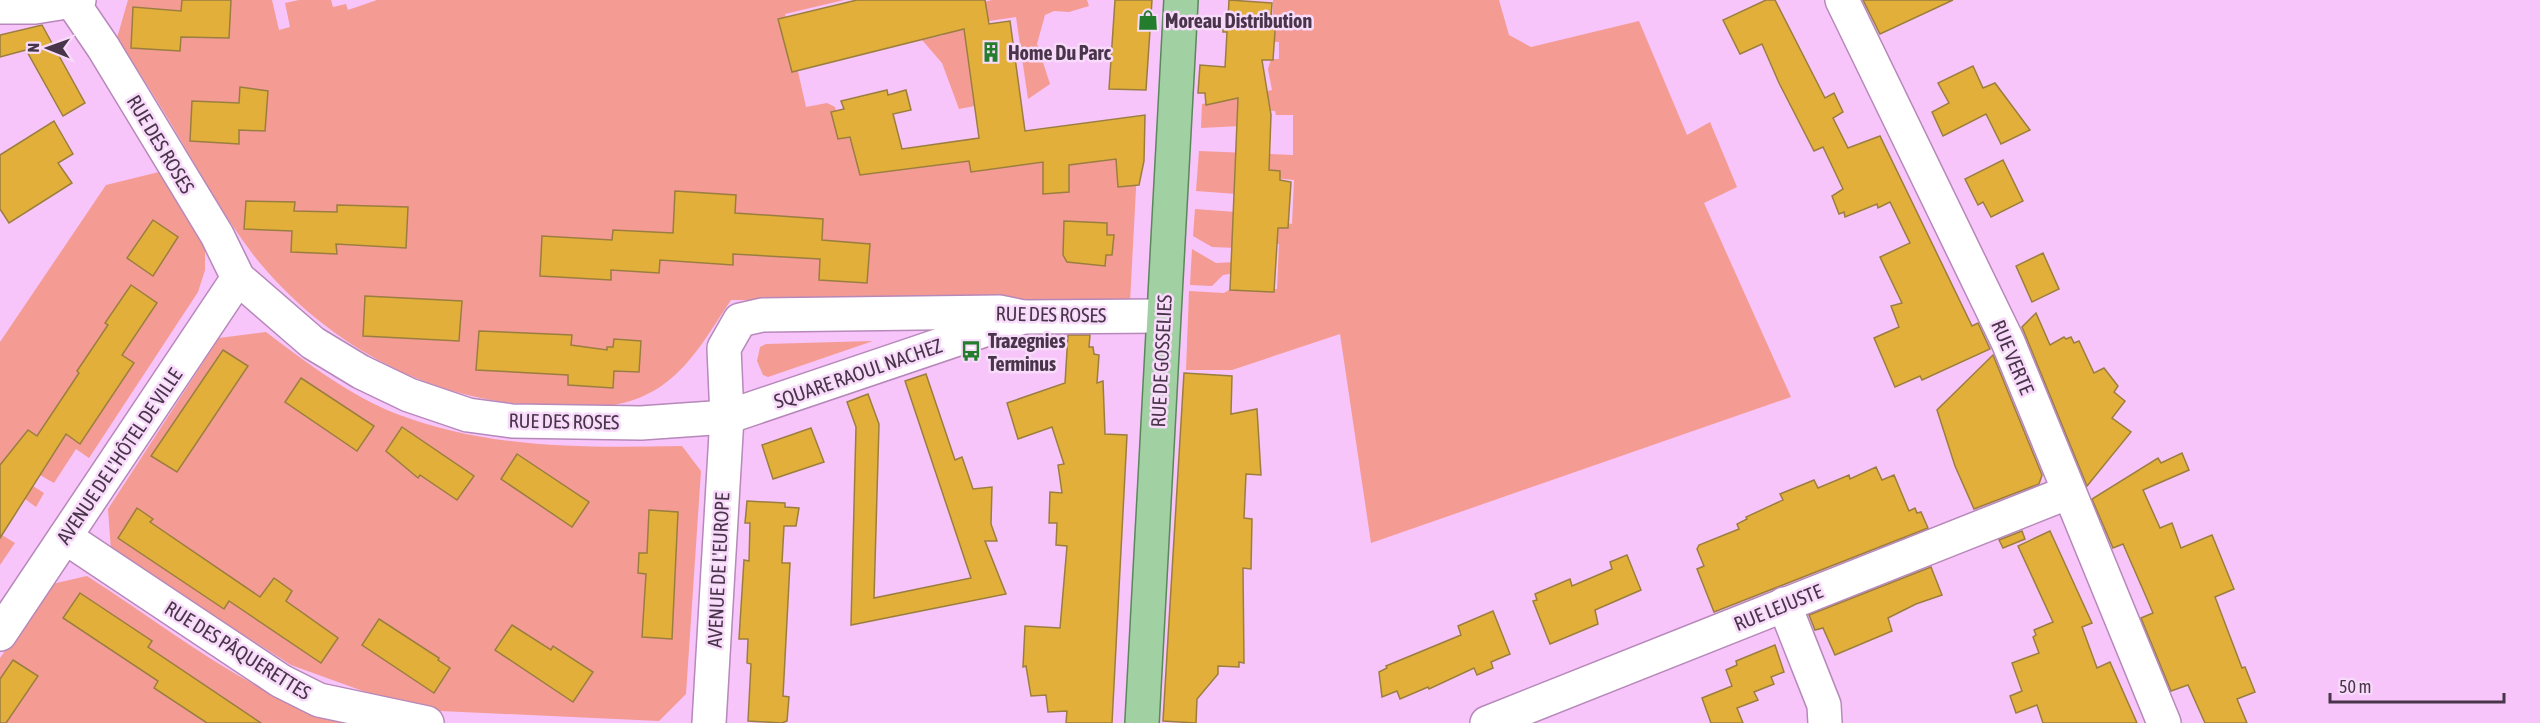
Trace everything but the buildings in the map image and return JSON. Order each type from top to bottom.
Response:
[{"type":"main road","name":"RUE DE GOSSELIES","points":[[1142,723],[1181,0]]},
{"type":"street","name":"RUE VERTE","points":[[1842,0],[2008,342],[2164,723]]},
{"type":"street","name":"RUE DES ROSES","points":[[76,2],[217,236],[238,278],[313,342],[361,372],[409,395],[468,415],[512,421],[630,423],[727,417],[724,348],[740,320],[762,315],[1000,312],[1023,316],[1163,316]]},
{"type":"street","points":[[0,7],[35,8],[76,2]]},
{"type":"street","name":"AVENUE DE L'HÔTEL DE VILLE","points":[[0,634],[238,278]]},
{"type":"street","name":"SQUARE RAOUL NACHEZ","points":[[727,417],[1023,316]]},
{"type":"street","name":"AVENUE DE L'EUROPE","points":[[709,723],[727,417]]},
{"type":"street","name":"RUE LEJUSTE","points":[[1487,723],[2069,492]]},
{"type":"street","name":"RUE DES PÂQUERETTES","points":[[65,537],[280,681],[319,700],[427,723]]},
{"type":"street","points":[[1784,604],[1824,705],[1826,723]]},
{"type":"shaded area","points":[[128,0],[272,0],[279,30],[290,27],[285,3],[299,0],[331,0],[333,7],[346,4],[348,10],[377,0],[844,0],[785,14],[806,107],[827,103],[835,107],[842,135],[883,125],[889,150],[1042,161],[1138,151],[1130,302],[731,300],[684,366],[654,391],[636,399],[606,406],[580,406],[504,402],[463,394],[423,381],[384,363],[348,342],[314,317],[255,257],[222,210],[117,38]]},
{"type":"shaded area","points":[[992,0],[1087,0],[1089,6],[1069,12],[1054,11],[1045,15],[1037,44],[1050,84],[1028,99],[1016,17],[969,24],[980,105],[959,109],[942,63],[922,40],[944,35],[939,14]]},
{"type":"shaded area","points":[[1273,0],[1499,0],[1509,35],[1531,47],[1639,21],[1687,135],[1710,122],[1737,187],[1704,203],[1791,397],[1371,543],[1340,334],[1232,370],[1186,370],[1189,291],[1224,293],[1234,287],[1277,289],[1279,244],[1237,243],[1236,248],[1212,247],[1193,236],[1195,209],[1236,212],[1292,224],[1294,180],[1239,174],[1237,194],[1196,191],[1199,151],[1293,155],[1293,115],[1276,115],[1275,111],[1242,110],[1241,126],[1201,128],[1202,104],[1272,90],[1268,69],[1271,59],[1279,59],[1279,42],[1272,42]]},
{"type":"shaded area","points":[[159,172],[205,247],[205,270],[198,292],[89,458],[76,449],[54,483],[40,475],[33,486],[44,493],[36,507],[25,499],[2,535],[15,543],[0,565],[0,342],[106,185]]},
{"type":"shaded area","points":[[1192,249],[1216,263],[1236,262],[1235,273],[1223,275],[1212,286],[1190,285]]},
{"type":"shaded area","points":[[266,332],[329,378],[362,398],[431,426],[466,434],[538,444],[610,447],[682,446],[701,471],[686,694],[659,721],[440,711],[371,694],[291,665],[111,550],[108,509],[219,338]]},
{"type":"shaded area","points":[[873,341],[768,377],[763,375],[757,361],[760,347],[766,344]]},
{"type":"shaded area","points":[[87,576],[242,678],[308,711],[343,723],[0,723],[0,658],[52,584]]},
{"type":"place","name":"Moreau Distribution","points":[[1148,20]]},
{"type":"place","name":"Home Du Parc","points":[[991,52]]},
{"type":"place","name":"Trazegnies Terminus","points":[[971,351]]}]
